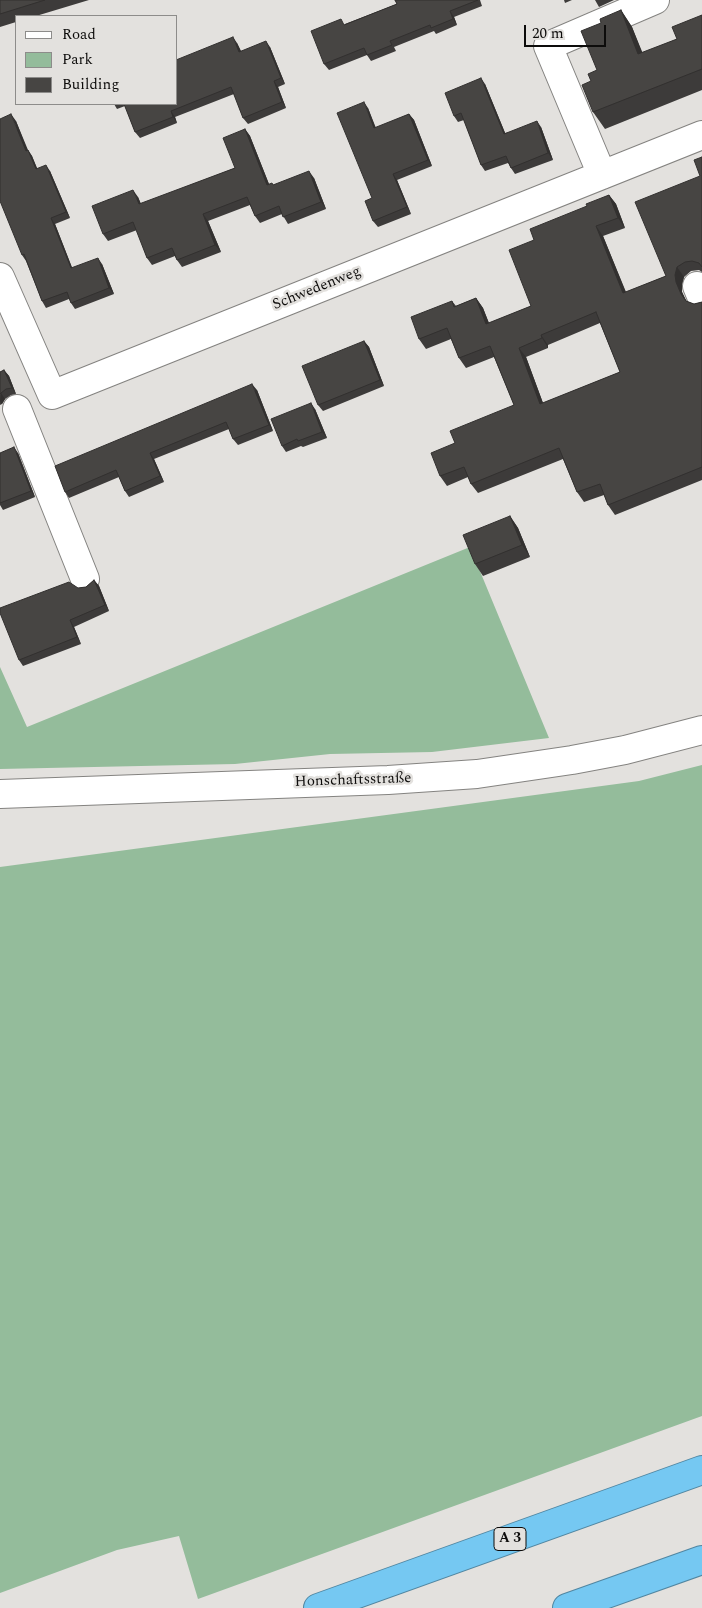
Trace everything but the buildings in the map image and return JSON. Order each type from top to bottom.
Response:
[{"type":"highway","name":"A 3","points":[[318,1608],[702,1470]]},
{"type":"highway","points":[[567,1608],[702,1560]]},
{"type":"street","points":[[602,174],[548,46],[655,0]]},
{"type":"street","name":"Schwedenweg","points":[[9,413],[702,135]]},
{"type":"street","points":[[0,277],[52,395]]},
{"type":"street","points":[[9,413],[85,579]]},
{"type":"street","name":"Honschaftsstraße","points":[[0,794],[388,780],[477,774],[624,750],[702,730]]},
{"type":"green space","points":[[470,547],[549,738],[432,752],[330,754],[235,764],[0,769],[0,667],[27,727]]},
{"type":"green space","points":[[702,765],[702,1416],[198,1599],[179,1536],[117,1550],[0,1593],[0,867],[639,781]]}]
